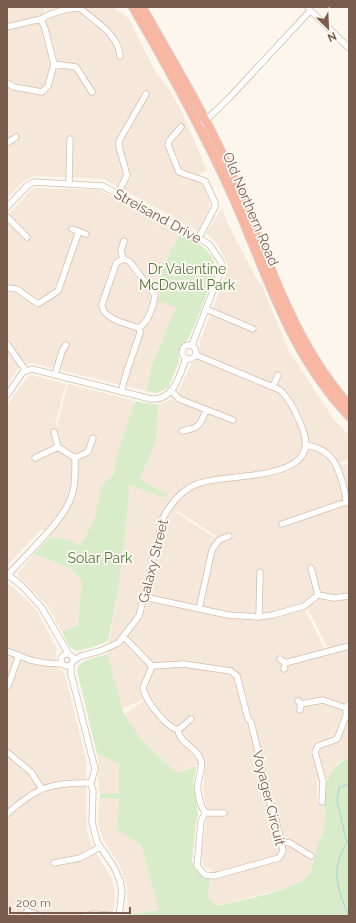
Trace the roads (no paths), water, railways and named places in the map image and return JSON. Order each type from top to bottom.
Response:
[{"type":"highway","name":"Old Northern Road","points":[[133,7],[200,126],[236,204],[286,325],[310,367],[327,391],[349,416]]},
{"type":"highway","name":"Old Northern Road","points":[[142,7],[205,120],[234,179],[302,339],[321,370],[349,404]]},
{"type":"street","points":[[7,27],[40,19],[47,15],[76,8],[81,9],[114,38],[119,48],[120,56]]},
{"type":"street","points":[[200,126],[229,98],[310,10],[349,48]]},
{"type":"street","points":[[7,83],[14,87],[42,92],[48,86],[54,64],[45,29],[40,19]]},
{"type":"street","points":[[54,64],[76,67],[92,92]]},
{"type":"street","points":[[118,194],[126,179],[128,171],[119,147],[119,141],[146,94]]},
{"type":"street","points":[[181,127],[169,140],[168,145],[177,170],[181,174],[205,181],[215,203],[215,208],[199,237]]},
{"type":"street","points":[[7,143],[16,137]]},
{"type":"street","points":[[69,183],[70,140]]},
{"type":"street","name":"Streisand Drive","points":[[7,207],[31,183],[69,183],[103,186],[199,237],[212,247],[222,267],[192,345],[186,345],[183,349],[183,354],[186,358],[172,391]]},
{"type":"street","points":[[7,217],[27,237]]},
{"type":"street","points":[[72,229],[86,234]]},
{"type":"street","points":[[7,288],[17,289],[38,304],[57,292],[79,231]]},
{"type":"street","points":[[123,259],[122,250],[124,241]]},
{"type":"street","points":[[123,259],[130,261],[154,295],[147,319],[139,328],[107,315],[102,310],[102,304],[116,263],[123,259]]},
{"type":"street","points":[[206,309],[253,329]]},
{"type":"street","points":[[121,392],[126,371],[140,333],[139,328]]},
{"type":"street","points":[[7,344],[26,370]]},
{"type":"street","points":[[55,375],[62,351],[66,345]]},
{"type":"street","points":[[192,345],[196,349],[196,355]]},
{"type":"street","points":[[186,358],[191,359],[196,355]]},
{"type":"street","points":[[196,355],[274,386],[288,399],[302,427],[305,437],[305,445],[325,450],[332,456],[348,503],[282,524]]},
{"type":"street","points":[[26,370],[35,370],[155,399],[172,391],[179,399],[233,420]]},
{"type":"street","points":[[7,395],[26,370]]},
{"type":"street","points":[[274,386],[278,375]]},
{"type":"street","points":[[182,431],[195,429],[199,426],[206,410]]},
{"type":"street","points":[[54,432],[58,447],[74,458]]},
{"type":"street","points":[[74,458],[88,452],[93,438]]},
{"type":"street","name":"Galaxy Street","points":[[67,659],[108,648],[124,637],[139,616],[163,518],[169,506],[189,487],[207,480],[283,470],[296,462],[302,454],[305,445]]},
{"type":"street","points":[[35,458],[58,447]]},
{"type":"street","points":[[74,458],[75,484],[67,506],[51,527],[7,575],[22,586],[42,608],[63,646],[93,759],[95,769],[91,782],[94,791],[92,822],[94,834],[100,847],[114,868],[120,881],[122,892],[119,916],[95,914],[84,916]]},
{"type":"street","points":[[199,609],[212,550],[220,540],[229,536]]},
{"type":"street","points":[[311,568],[318,595]]},
{"type":"street","points":[[259,617],[260,572]]},
{"type":"street","points":[[144,597],[228,615],[259,617],[273,615],[304,606],[318,595],[334,598],[349,596]]},
{"type":"street","points":[[124,637],[152,666],[143,688],[144,694],[171,728],[178,730]]},
{"type":"street","points":[[280,659],[284,666],[349,646]]},
{"type":"street","points":[[7,651],[44,663],[52,663],[67,659]]},
{"type":"street","points":[[8,686],[19,655]]},
{"type":"street","name":"Voyager Circuit","points":[[152,666],[183,664],[235,673],[250,722],[271,807],[274,811],[274,818],[282,842],[282,856],[273,861],[214,876],[205,875],[197,866],[196,861],[201,820],[205,813]]},
{"type":"street","points":[[300,710],[300,702],[323,700],[347,706],[346,716],[337,739],[318,746],[315,752],[322,781],[322,802]]},
{"type":"street","points":[[178,730],[191,719]]},
{"type":"street","points":[[178,730],[180,738],[197,753],[201,761],[198,788],[201,807],[205,813],[224,813]]},
{"type":"street","points":[[7,752],[31,772],[42,789]]},
{"type":"street","points":[[7,814],[26,797],[42,789],[63,783],[91,782]]},
{"type":"street","points":[[282,842],[290,843],[310,856]]},
{"type":"street","points":[[54,863],[80,858],[100,847]]},
{"type":"street","points":[[27,912],[40,916]]},
{"type":"waterway","points":[[349,784],[339,788],[337,801],[347,843],[338,862],[337,880],[341,897],[349,916]]},
{"type":"park label","name":"Dr Valentine McDowall Park","points":[[187,278]]},
{"type":"park label","name":"Solar Park","points":[[100,558]]}]
